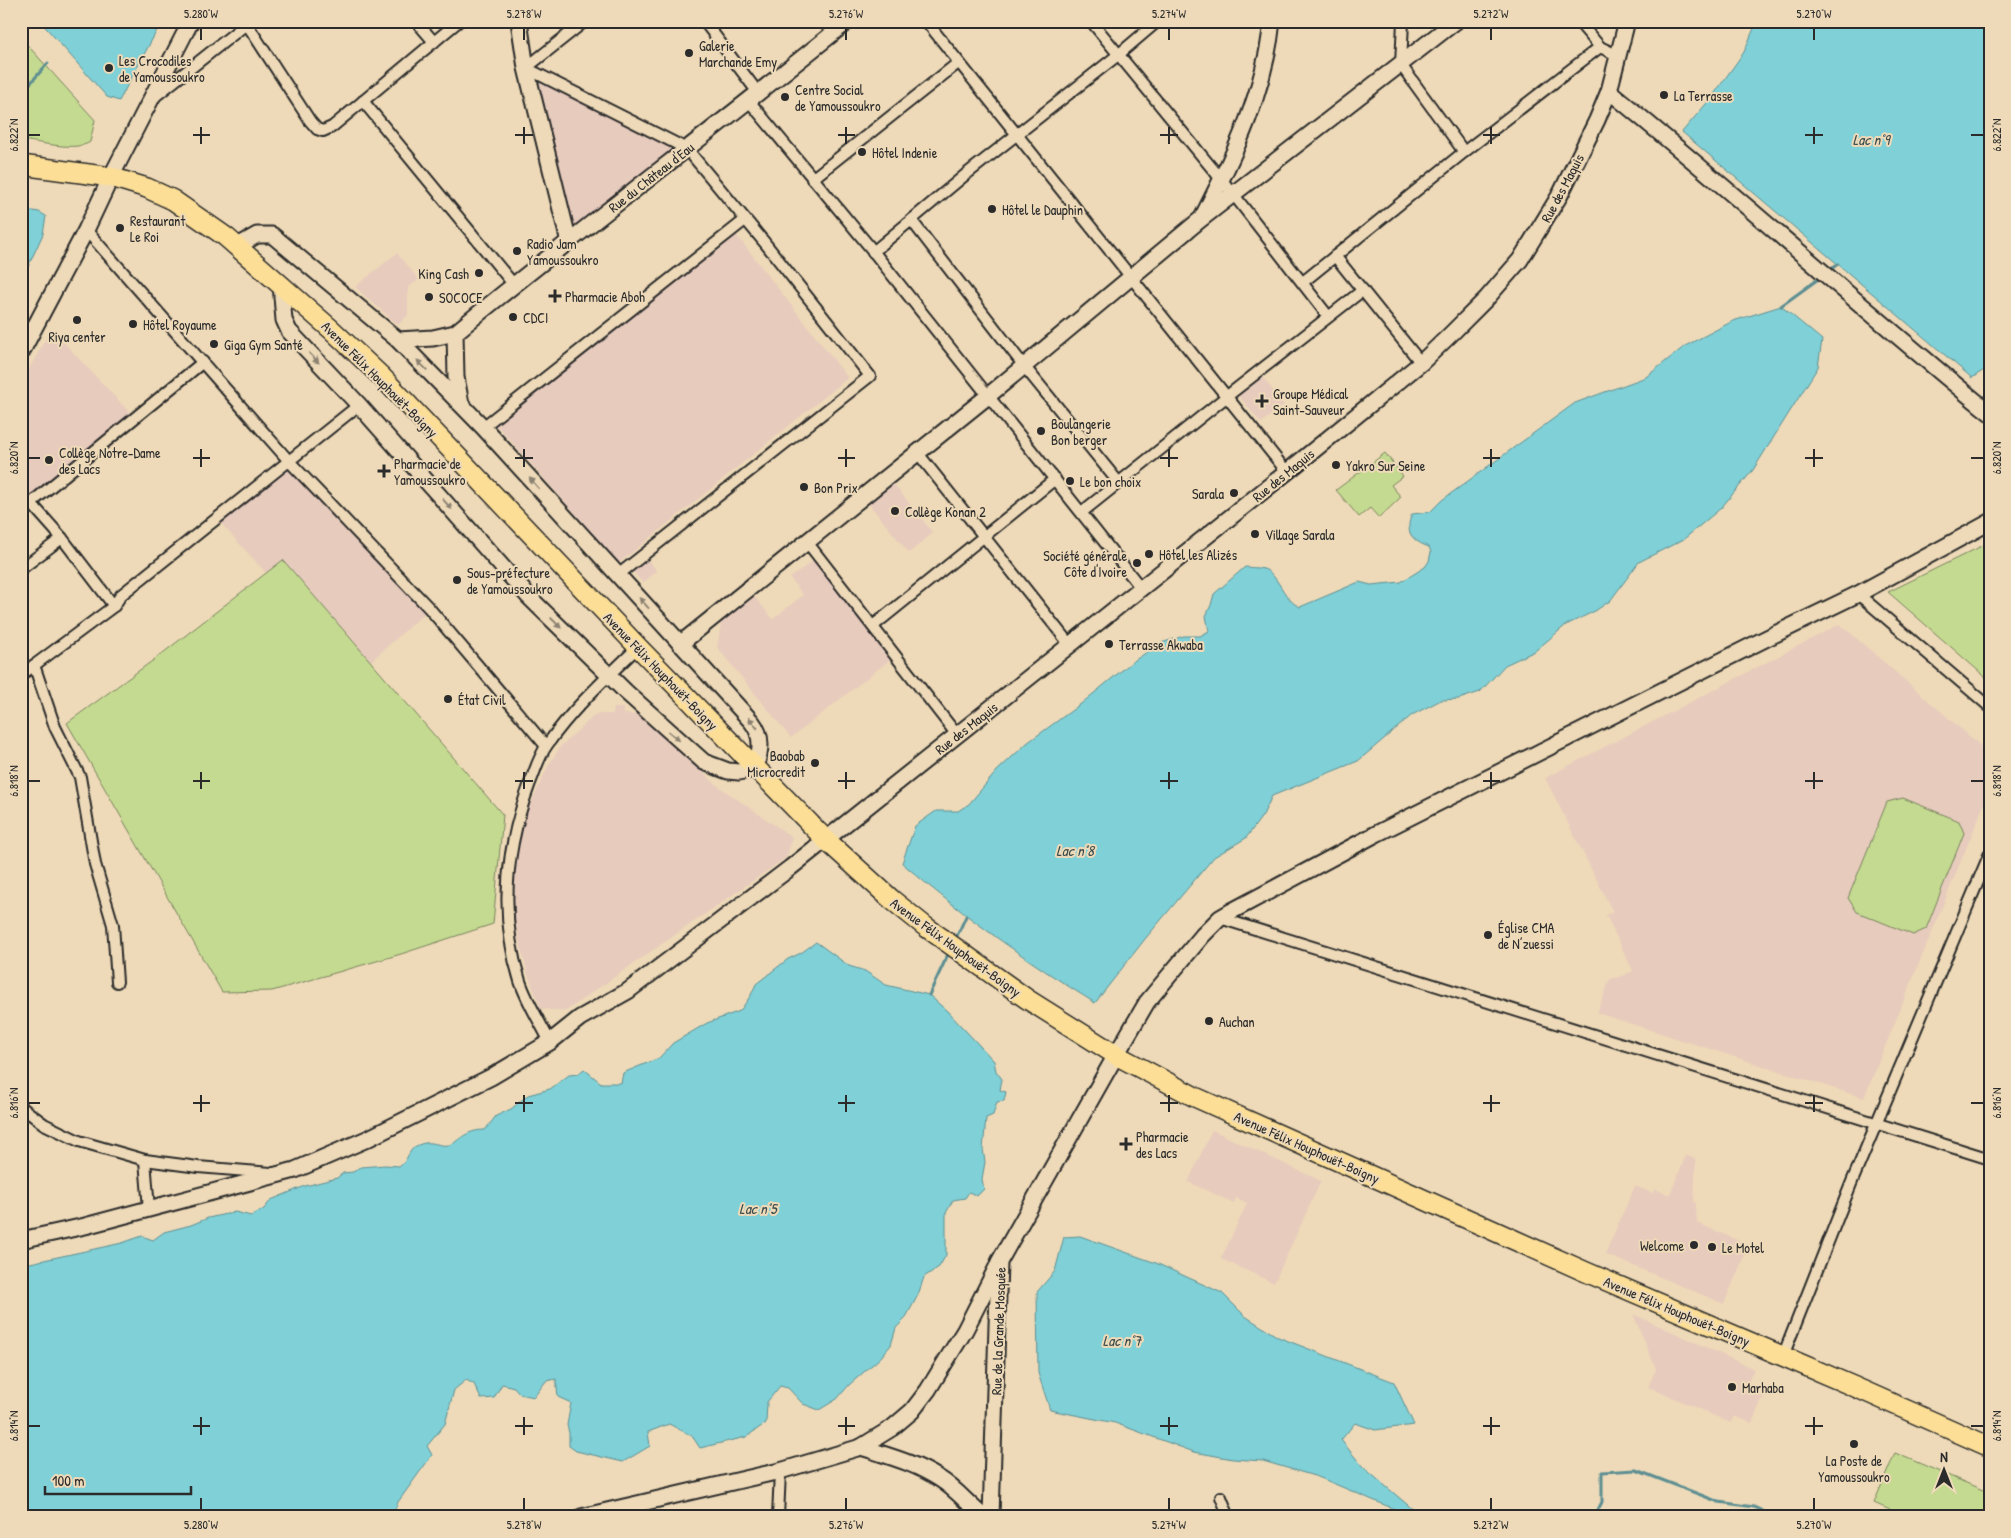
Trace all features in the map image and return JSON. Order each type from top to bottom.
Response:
[{"type":"highway","name":"Avenue Félix Houphouët-Boigny","points":[[21,165],[111,177],[147,188],[173,200],[226,237],[332,330],[382,377],[638,647],[825,839],[891,899],[926,927],[1027,999],[1116,1055],[1195,1097],[1586,1272],[1990,1447]]},
{"type":"street","points":[[21,352],[86,230],[149,101],[191,21]]},
{"type":"street","points":[[416,21],[434,42]]},
{"type":"street","points":[[149,101],[247,22],[317,129],[327,131],[459,21]]},
{"type":"street","points":[[519,21],[526,68],[569,242]]},
{"type":"street","points":[[526,68],[585,21]]},
{"type":"street","points":[[704,21],[754,97],[812,179],[874,252],[1141,588]]},
{"type":"street","name":"Rue du Château d'Eau","points":[[398,340],[433,338],[455,333],[848,21]]},
{"type":"street","points":[[926,21],[1287,472]]},
{"type":"street","points":[[1090,21],[1234,196],[1328,316]]},
{"type":"street","points":[[874,252],[964,176],[1118,55],[1158,21]]},
{"type":"street","points":[[1201,219],[1239,141],[1261,84],[1270,45],[1272,21]]},
{"type":"street","points":[[1403,21],[1401,65],[1464,152]]},
{"type":"street","points":[[680,644],[988,396],[1201,219],[1234,196],[1456,21]]},
{"type":"street","points":[[1578,21],[1600,47],[1619,56]]},
{"type":"street","name":"Rue des Maquis","points":[[21,1240],[84,1226],[284,1174],[367,1139],[491,1077],[550,1042],[580,1018],[628,991],[957,735],[1421,363],[1487,298],[1520,260],[1560,195],[1597,120],[1609,91],[1627,21]]},
{"type":"street","points":[[1303,282],[1464,152],[1600,47]]},
{"type":"street","points":[[812,179],[958,63]]},
{"type":"street","points":[[526,68],[686,149],[870,376],[618,575]]},
{"type":"street","points":[[1609,91],[1666,137],[1937,370],[1990,413]]},
{"type":"street","points":[[363,101],[514,286]]},
{"type":"street","points":[[482,427],[745,220]]},
{"type":"street","points":[[912,221],[1024,366],[1119,483]]},
{"type":"street","points":[[86,230],[289,460],[429,608],[546,746]]},
{"type":"street","points":[[236,247],[257,235],[272,235],[398,340],[461,404],[758,729],[761,744],[756,769],[739,772],[728,771],[704,762],[609,676],[530,597],[359,405],[288,331],[284,320],[281,285]]},
{"type":"street","points":[[1336,256],[1421,363]]},
{"type":"street","points":[[1082,512],[1363,290]]},
{"type":"street","points":[[455,333],[456,377],[461,404]]},
{"type":"street","points":[[114,606],[62,538],[31,503],[203,362]]},
{"type":"street","points":[[21,675],[114,606],[121,595],[359,405]]},
{"type":"street","points":[[917,452],[1070,645]]},
{"type":"street","points":[[873,626],[1055,479]]},
{"type":"street","name":"Rue de la Grande Mosquée","points":[[991,1517],[999,1262],[1147,1002],[1175,967],[1220,918],[1376,834],[1858,594],[1990,522]]},
{"type":"street","points":[[21,569],[62,538]]},
{"type":"street","points":[[806,542],[957,735]]},
{"type":"street","points":[[1858,594],[1990,707]]},
{"type":"street","points":[[550,1042],[521,983],[513,956],[507,884],[511,851],[519,814],[546,746],[571,714],[638,647]]},
{"type":"street","points":[[34,666],[55,727],[80,777],[95,864],[113,925],[117,982]]},
{"type":"street","points":[[1782,1356],[1876,1124],[1990,854]]},
{"type":"street","points":[[1220,918],[1990,1159]]},
{"type":"street","points":[[21,1107],[44,1124],[78,1141],[145,1160],[188,1166],[284,1174]]},
{"type":"street","points":[[145,1160],[149,1209]]},
{"type":"street","points":[[581,1517],[780,1471],[861,1447],[892,1428],[912,1411],[928,1390],[961,1337],[999,1262]]},
{"type":"street","points":[[861,1447],[906,1461],[941,1479],[968,1505],[984,1517]]},
{"type":"street","points":[[778,1517],[780,1471]]},
{"type":"street","points":[[1221,1497],[1229,1517]]},
{"type":"shaded area","points":[[535,78],[681,148],[570,234]]},
{"type":"shaded area","points":[[735,233],[848,378],[619,563],[493,421]]},
{"type":"shaded area","points":[[397,253],[419,280],[408,287],[408,315],[398,325],[355,287]]},
{"type":"shaded area","name":"Collège Notre-Dame des Lacs","points":[[51,329],[132,415],[21,504],[21,384]]},
{"type":"shaded area","name":"Groupe Médical Saint-Sauveur","points":[[1262,376],[1284,405],[1261,423],[1238,395]]},
{"type":"shaded area","points":[[289,461],[426,612],[370,662],[283,560],[266,573],[216,518]]},
{"type":"shaded area","name":"Collège Konan 2","points":[[893,483],[933,533],[909,553],[868,503]]},
{"type":"shaded area","points":[[648,560],[657,571],[643,583],[633,572]]},
{"type":"shaded area","points":[[814,560],[891,659],[791,738],[717,647],[722,618],[752,594],[773,619],[803,595],[790,578]]},
{"type":"shaded area","points":[[1840,624],[1990,754],[1990,790],[1864,1098],[1597,1013],[1610,979],[1633,971],[1606,915],[1613,912],[1545,778]]},
{"type":"shaded area","points":[[614,708],[623,708],[623,714],[639,715],[718,786],[792,837],[787,857],[566,1011],[541,1009],[528,974],[518,937],[513,904],[518,843],[528,810],[548,766],[561,746],[596,714],[613,714]]},
{"type":"shaded area","points":[[1212,1130],[1321,1181],[1274,1283],[1221,1259],[1247,1203],[1236,1198],[1234,1203],[1188,1182]]},
{"type":"shaded area","points":[[1686,1155],[1696,1160],[1694,1201],[1696,1203],[1697,1223],[1749,1245],[1724,1304],[1605,1254],[1635,1186],[1653,1193],[1655,1189],[1670,1195]]},
{"type":"shaded area","points":[[1633,1314],[1754,1369],[1745,1389],[1763,1397],[1752,1423],[1734,1416],[1731,1423],[1648,1387],[1656,1369]]},
{"type":"green space","points":[[21,38],[95,120],[90,142],[84,145],[67,146],[21,140]]},
{"type":"green space","points":[[1385,453],[1403,476],[1391,485],[1401,497],[1379,518],[1370,508],[1359,517],[1336,490]]},
{"type":"green space","points":[[1990,542],[1990,681],[1888,592]]},
{"type":"green space","points":[[283,560],[503,815],[493,924],[401,954],[272,991],[222,992],[67,723],[159,656]]},
{"type":"green space","points":[[1903,798],[1959,821],[1964,833],[1926,929],[1913,935],[1857,912],[1848,898],[1887,802]]},
{"type":"green space","points":[[1895,1453],[1990,1493],[1990,1517],[1906,1517],[1874,1503]]},
{"type":"water","points":[[40,21],[162,21],[119,101],[107,97]]},
{"type":"water","name":"Lac n°9","points":[[1757,21],[1990,21],[1990,366],[1972,378],[1682,132],[1712,97],[1744,52]]},
{"type":"water","points":[[21,209],[39,212],[46,216],[43,234],[21,282]]},
{"type":"water","name":"Lac n°8","points":[[1781,306],[1822,340],[1818,367],[1753,470],[1721,508],[1684,539],[1639,562],[1610,601],[1595,611],[1566,625],[1535,651],[1505,665],[1480,692],[1459,699],[1441,700],[1412,715],[1358,761],[1272,796],[1263,815],[1246,838],[1214,857],[1145,939],[1095,1003],[996,937],[902,863],[915,826],[936,811],[958,811],[969,804],[997,771],[1027,743],[1082,703],[1132,662],[1161,643],[1184,636],[1200,636],[1209,631],[1206,616],[1214,594],[1245,567],[1260,568],[1268,571],[1290,600],[1300,607],[1359,582],[1371,585],[1401,582],[1425,567],[1431,552],[1429,547],[1414,539],[1409,531],[1412,514],[1430,512],[1442,500],[1575,403],[1646,377],[1685,346],[1733,321]]},
{"type":"water","name":"Lac n°5","points":[[816,942],[849,966],[865,971],[886,985],[929,995],[947,1011],[994,1061],[996,1071],[1002,1079],[1000,1090],[1006,1092],[1004,1101],[997,1102],[993,1115],[986,1118],[983,1149],[985,1162],[982,1179],[984,1189],[977,1196],[969,1192],[965,1198],[953,1200],[946,1213],[946,1255],[939,1267],[924,1277],[918,1295],[905,1319],[896,1328],[891,1345],[837,1399],[819,1410],[803,1404],[788,1388],[780,1386],[767,1402],[766,1423],[746,1437],[700,1448],[692,1436],[669,1424],[648,1432],[650,1446],[623,1462],[576,1451],[569,1446],[567,1425],[571,1403],[558,1397],[556,1379],[546,1381],[534,1397],[520,1394],[514,1387],[502,1384],[494,1398],[481,1399],[474,1384],[466,1380],[454,1390],[445,1424],[427,1446],[432,1455],[398,1502],[392,1517],[21,1517],[21,1265],[122,1243],[142,1236],[153,1240],[164,1232],[191,1225],[208,1218],[235,1212],[251,1216],[264,1209],[271,1200],[305,1186],[337,1178],[343,1173],[353,1172],[361,1167],[400,1166],[412,1149],[418,1145],[431,1143],[449,1145],[465,1135],[485,1130],[496,1116],[511,1109],[528,1095],[550,1089],[569,1075],[578,1074],[584,1069],[601,1083],[621,1083],[623,1073],[659,1058],[673,1043],[707,1023],[740,1011],[756,984],[788,959],[801,953]]},
{"type":"water","name":"Lac n°7","points":[[1080,1236],[1156,1263],[1222,1293],[1245,1316],[1278,1337],[1394,1382],[1414,1425],[1375,1430],[1355,1423],[1341,1440],[1363,1467],[1422,1517],[1399,1511],[1318,1477],[1263,1461],[1233,1459],[1194,1452],[1115,1423],[1050,1410],[1038,1373],[1037,1292],[1055,1271],[1064,1237]]},
{"type":"waterway","points":[[21,94],[48,63]]},
{"type":"waterway","points":[[1828,271],[1838,264]]},
{"type":"waterway","points":[[1781,306],[1821,277]]},
{"type":"waterway","points":[[955,940],[966,916]]},
{"type":"waterway","points":[[929,995],[950,950]]},
{"type":"waterway","points":[[1594,1517],[1602,1502],[1602,1472],[1636,1470],[1719,1502],[1754,1507],[1776,1517]]},
{"type":"place","name":"Galerie Marchande Emy","points":[[689,53]]},
{"type":"place","name":"Les Crocodiles de Yamoussoukro","points":[[109,68]]},
{"type":"place","name":"La Terrasse","points":[[1664,95]]},
{"type":"place","name":"Centre Social de Yamoussoukro","points":[[785,97]]},
{"type":"place","name":"Hôtel Indenie","points":[[862,152]]},
{"type":"place","name":"Hôtel le Dauphin","points":[[992,209]]},
{"type":"place","name":"Restaurant Le Roi","points":[[120,228]]},
{"type":"place","name":"Radio Jam Yamoussoukro","points":[[517,251]]},
{"type":"place","name":"King Cash","points":[[479,273]]},
{"type":"place","name":"Pharmacie Aboh","points":[[555,296]]},
{"type":"place","name":"SOCOCE","points":[[429,297]]},
{"type":"place","name":"CDCI","points":[[513,317]]},
{"type":"place","name":"Riya center","points":[[77,320]]},
{"type":"place","name":"Hôtel Royaume","points":[[133,324]]},
{"type":"place","name":"Giga Gym Santé","points":[[214,344]]},
{"type":"place","name":"Groupe Médical Saint-Sauveur","points":[[1262,401]]},
{"type":"place","name":"Boulangerie Bon berger","points":[[1041,431]]},
{"type":"place","name":"Collège Notre-Dame des Lacs","points":[[49,460]]},
{"type":"place","name":"Yakro Sur Seine","points":[[1336,465]]},
{"type":"place","name":"Pharmacie de Yamoussoukro","points":[[384,471]]},
{"type":"place","name":"Le bon choix","points":[[1070,481]]},
{"type":"place","name":"Bon Prix","points":[[804,487]]},
{"type":"place","name":"Sarala","points":[[1234,493]]},
{"type":"place","name":"Collège Konan 2","points":[[895,511]]},
{"type":"place","name":"Village Sarala","points":[[1255,534]]},
{"type":"place","name":"Hôtel les Alizés","points":[[1149,554]]},
{"type":"place","name":"Société générale Côte d'Ivoire","points":[[1137,563]]},
{"type":"place","name":"Sous-préfecture de Yamoussoukro","points":[[457,580]]},
{"type":"place","name":"Terrasse Akwaba","points":[[1109,644]]},
{"type":"place","name":"État Civil","points":[[448,699]]},
{"type":"place","name":"Baobab Microcredit","points":[[815,763]]},
{"type":"place","name":"Église CMA de N’zuessi","points":[[1488,935]]},
{"type":"place","name":"Auchan","points":[[1209,1021]]},
{"type":"place","name":"Pharmacie des Lacs","points":[[1126,1144]]},
{"type":"place","name":"Welcome","points":[[1694,1245]]},
{"type":"place","name":"Le Motel","points":[[1712,1247]]},
{"type":"place","name":"Marhaba","points":[[1732,1387]]},
{"type":"place","name":"La Poste de Yamoussoukro","points":[[1854,1444]]}]
